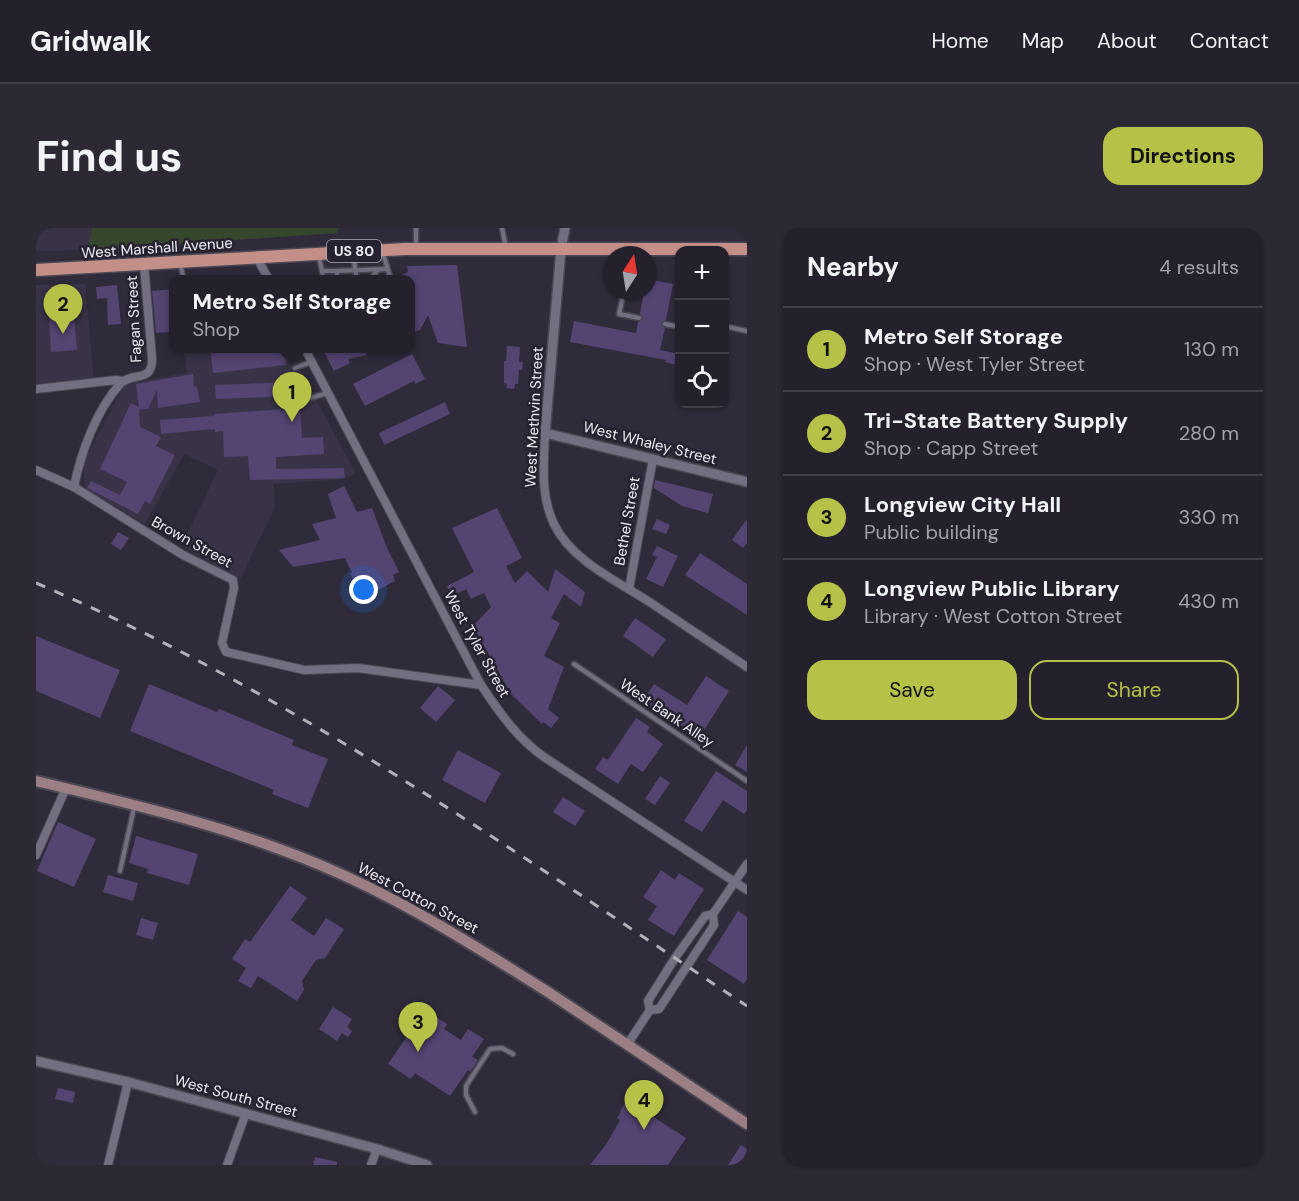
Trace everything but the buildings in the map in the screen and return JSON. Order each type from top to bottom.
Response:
[{"type":"main road","name":"West Marshall Avenue","points":[[36,270],[382,249],[603,251]]},
{"type":"main road","name":"West Marshall Avenue","points":[[729,249],[747,249]]},
{"type":"main road","name":"West Marshall Avenue","points":[[657,251],[675,251]]},
{"type":"main road","name":"West Cotton Street","points":[[36,781],[191,820],[264,843],[327,868],[380,893],[474,945],[747,1124]]},
{"type":"street","name":"West Methvin Street","points":[[565,228],[561,249],[545,433],[544,489],[549,513],[562,539],[575,552],[747,667]]},
{"type":"street","points":[[256,256],[266,275]]},
{"type":"street","name":"Fagan Street","points":[[74,487],[80,460],[91,431],[123,381],[144,375],[151,369],[144,264]]},
{"type":"street","name":"West Tyler Street","points":[[308,353],[481,685],[511,727],[534,750],[747,890]]},
{"type":"street","points":[[36,389],[123,381]]},
{"type":"street","name":"West Whaley Street","points":[[545,433],[747,482]]},
{"type":"street","name":"Bethel Street","points":[[629,589],[653,459]]},
{"type":"street","name":"Brown Street","points":[[36,470],[74,487],[183,555],[233,580],[234,588],[222,643],[226,652],[304,670],[358,668],[481,685]]},
{"type":"street","points":[[36,855],[66,788]]},
{"type":"street","points":[[650,1010],[659,1009],[687,967],[714,924],[713,914],[747,864]]},
{"type":"street","points":[[627,1045],[650,1010],[648,1001],[675,958],[705,916],[713,914]]},
{"type":"street","name":"West South Street","points":[[36,1061],[246,1113],[427,1165]]},
{"type":"street","points":[[108,1165],[128,1082]]},
{"type":"street","points":[[227,1165],[246,1113]]},
{"type":"street","points":[[371,1165],[377,1149]]},
{"type":"lane","points":[[416,228],[416,248]]},
{"type":"lane","points":[[502,228],[506,249]]},
{"type":"lane","points":[[382,249],[390,275]]},
{"type":"lane","points":[[352,251],[356,275]]},
{"type":"lane","points":[[318,253],[322,275]]},
{"type":"lane","points":[[180,261],[183,275]]},
{"type":"lane","points":[[322,271],[387,268]]},
{"type":"lane","points":[[374,275],[379,269]]},
{"type":"lane","points":[[622,300],[620,314],[639,318]]},
{"type":"lane","points":[[665,324],[675,326]]},
{"type":"lane","points":[[729,327],[747,331]]},
{"type":"lane","points":[[295,368],[312,362]]},
{"type":"lane","points":[[295,402],[329,393]]},
{"type":"lane","name":"West Bank Alley","points":[[574,664],[747,781]]},
{"type":"lane","points":[[120,872],[134,805]]},
{"type":"lane","points":[[475,1112],[466,1095],[467,1083],[490,1049],[502,1048],[513,1054]]},
{"type":"shaded area","points":[[36,228],[92,228],[88,250],[36,251]]},
{"type":"shaded area","points":[[85,284],[94,380],[36,384],[36,285]]},
{"type":"shaded area","points":[[185,353],[210,353],[211,360],[291,353],[356,474],[344,479],[273,484],[275,507],[240,580],[182,546],[218,470],[184,454],[145,524],[85,489],[83,463],[125,384],[187,373]]},
{"type":"green space","points":[[92,228],[338,228],[337,233],[88,250]]},
{"type":"railway","points":[[36,583],[130,626],[312,725],[401,778],[488,834],[747,1006]]},
{"type":"place","name":"Tri-State Battery Supply","points":[[63,334]]},
{"type":"place","name":"Metro Self Storage","points":[[292,422]]},
{"type":"place","name":"Longview City Hall","points":[[418,1052]]},
{"type":"place","name":"Longview Public Library","points":[[644,1130]]}]
